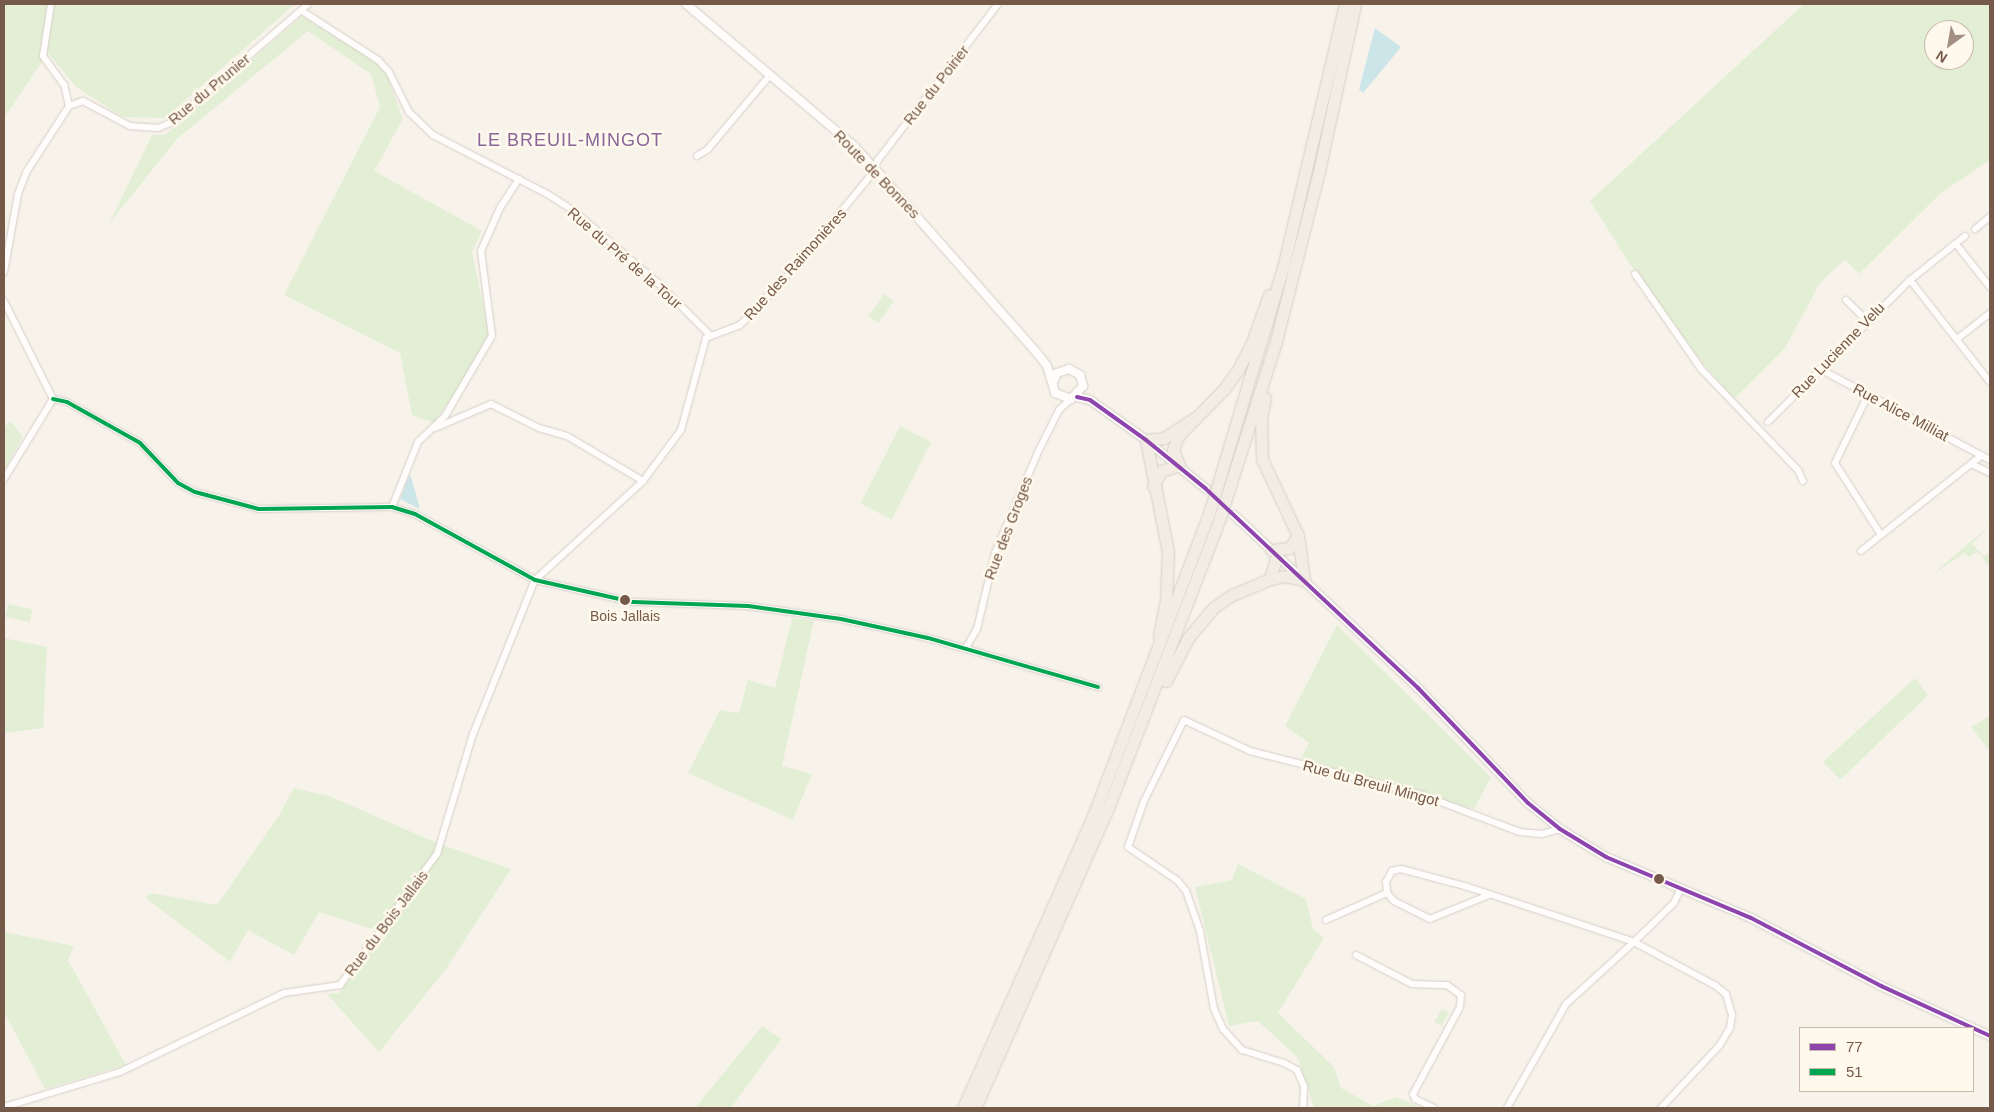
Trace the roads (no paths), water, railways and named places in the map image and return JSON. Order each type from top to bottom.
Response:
[{"type":"highway","points":[[963,1108],[1148,694],[1209,514],[1283,268],[1345,4]]},
{"type":"highway","points":[[975,1108],[1056,930],[1148,694],[1220,517],[1276,341],[1319,171],[1356,4]]},
{"type":"highway","points":[[1153,486],[1161,471],[1179,465],[1174,444],[1193,419],[1224,390],[1238,370],[1251,345],[1276,276],[1283,268]]},
{"type":"highway","points":[[1148,694],[1162,689],[1188,638],[1207,614],[1232,595],[1270,579],[1285,576],[1304,580],[1298,536],[1268,475],[1260,440],[1260,419],[1278,351],[1276,341]]},
{"type":"highway","points":[[1148,694],[1168,578],[1164,525],[1153,486],[1150,451],[1146,440],[1164,438],[1193,419]]},
{"type":"highway","points":[[1270,579],[1274,552],[1289,548],[1298,536]]},
{"type":"street","points":[[4,272],[7,231],[27,171],[69,106],[64,85],[43,56],[51,4]]},
{"type":"street","name":"Rue du Prunier","points":[[69,106],[83,101],[130,126],[158,128],[172,122],[308,4]]},
{"type":"street","name":"Route de Bonnes","points":[[686,4],[854,146],[1047,366],[1053,382]]},
{"type":"street","name":"Rue du Poirier","points":[[874,168],[998,4]]},
{"type":"street","name":"Rue du Pré de la Tour","points":[[302,11],[378,60],[389,72],[409,112],[433,135],[560,202],[599,231],[710,335]]},
{"type":"street","points":[[696,156],[708,149],[770,75]]},
{"type":"street","name":"Rue des Raimonières","points":[[710,335],[740,325],[749,316],[800,262],[871,176],[874,168]]},
{"type":"street","points":[[392,507],[418,442],[445,416],[469,379],[492,336],[481,251],[500,208],[519,179]]},
{"type":"street","points":[[1974,229],[1990,217]]},
{"type":"street","name":"Rue Lucienne Velu","points":[[1768,422],[1910,280],[1965,236]]},
{"type":"street","points":[[1956,244],[1990,287]]},
{"type":"street","points":[[1635,274],[1702,370],[1798,470],[1803,481]]},
{"type":"street","points":[[1910,280],[1990,382]]},
{"type":"street","points":[[1846,300],[1867,321]]},
{"type":"street","points":[[4,301],[53,399]]},
{"type":"street","points":[[1957,339],[1990,313]]},
{"type":"street","points":[[535,580],[643,481],[681,430],[703,343],[710,335]]},
{"type":"street","points":[[1047,366],[1075,371],[1090,400],[1179,465],[1206,489]]},
{"type":"street","name":"Rue Alice Milliat","points":[[1820,369],[1990,460]]},
{"type":"street","points":[[1064,370],[1053,382],[1060,397],[1090,400]]},
{"type":"street","points":[[1074,398],[1083,386]]},
{"type":"street","points":[[1868,395],[1835,458],[1836,467],[1881,535]]},
{"type":"street","name":"Rue des Groges","points":[[965,649],[977,629],[995,552],[1059,410],[1060,397]]},
{"type":"street","name":"Rue des Groges","points":[[1059,410],[1074,398]]},
{"type":"street","points":[[4,479],[53,399]]},
{"type":"street","points":[[53,399],[67,402],[140,443],[178,483],[195,492],[259,509],[392,507],[415,514],[535,580],[633,602],[748,606],[841,619],[965,649],[1098,687]]},
{"type":"street","points":[[432,429],[491,404],[539,428],[567,436],[643,481]]},
{"type":"street","points":[[1861,551],[1982,455]]},
{"type":"street","points":[[1970,464],[1990,473]]},
{"type":"street","points":[[1234,515],[1418,688],[1528,803],[1560,829],[1606,857],[1751,918],[1881,986],[1988,1033]]},
{"type":"street","name":"Rue du Bois Jallais","points":[[4,1107],[120,1072],[284,993],[340,985],[437,854],[473,734],[535,580]]},
{"type":"street","name":"Rue du Breuil Mingot","points":[[1303,1108],[1304,1086],[1297,1070],[1284,1063],[1242,1050],[1223,1030],[1214,1009],[1200,931],[1186,891],[1178,881],[1128,847],[1147,794],[1184,720],[1250,751],[1422,795],[1520,832],[1542,834],[1560,829]]},
{"type":"street","points":[[1387,893],[1388,876],[1401,868],[1634,942],[1716,986],[1726,994],[1732,1015],[1730,1028],[1719,1046],[1660,1108]]},
{"type":"street","points":[[1507,1108],[1566,1004],[1674,903],[1681,888]]},
{"type":"street","points":[[1387,893],[1414,912],[1432,919],[1489,895]]},
{"type":"street","points":[[1326,920],[1387,893]]},
{"type":"street","points":[[1356,955],[1412,984],[1447,985],[1461,995],[1460,1007],[1413,1094],[1415,1099],[1434,1108]]},
{"type":"water","points":[[1375,28],[1401,47],[1363,93],[1359,89]]},
{"type":"water","points":[[409,476],[411,477],[420,509],[400,499]]},
{"type":"place","name":"Bois Jallais","points":[[625,600]]},
{"type":"district","name":"LE BREUIL-MINGOT","points":[[570,140]]}]
